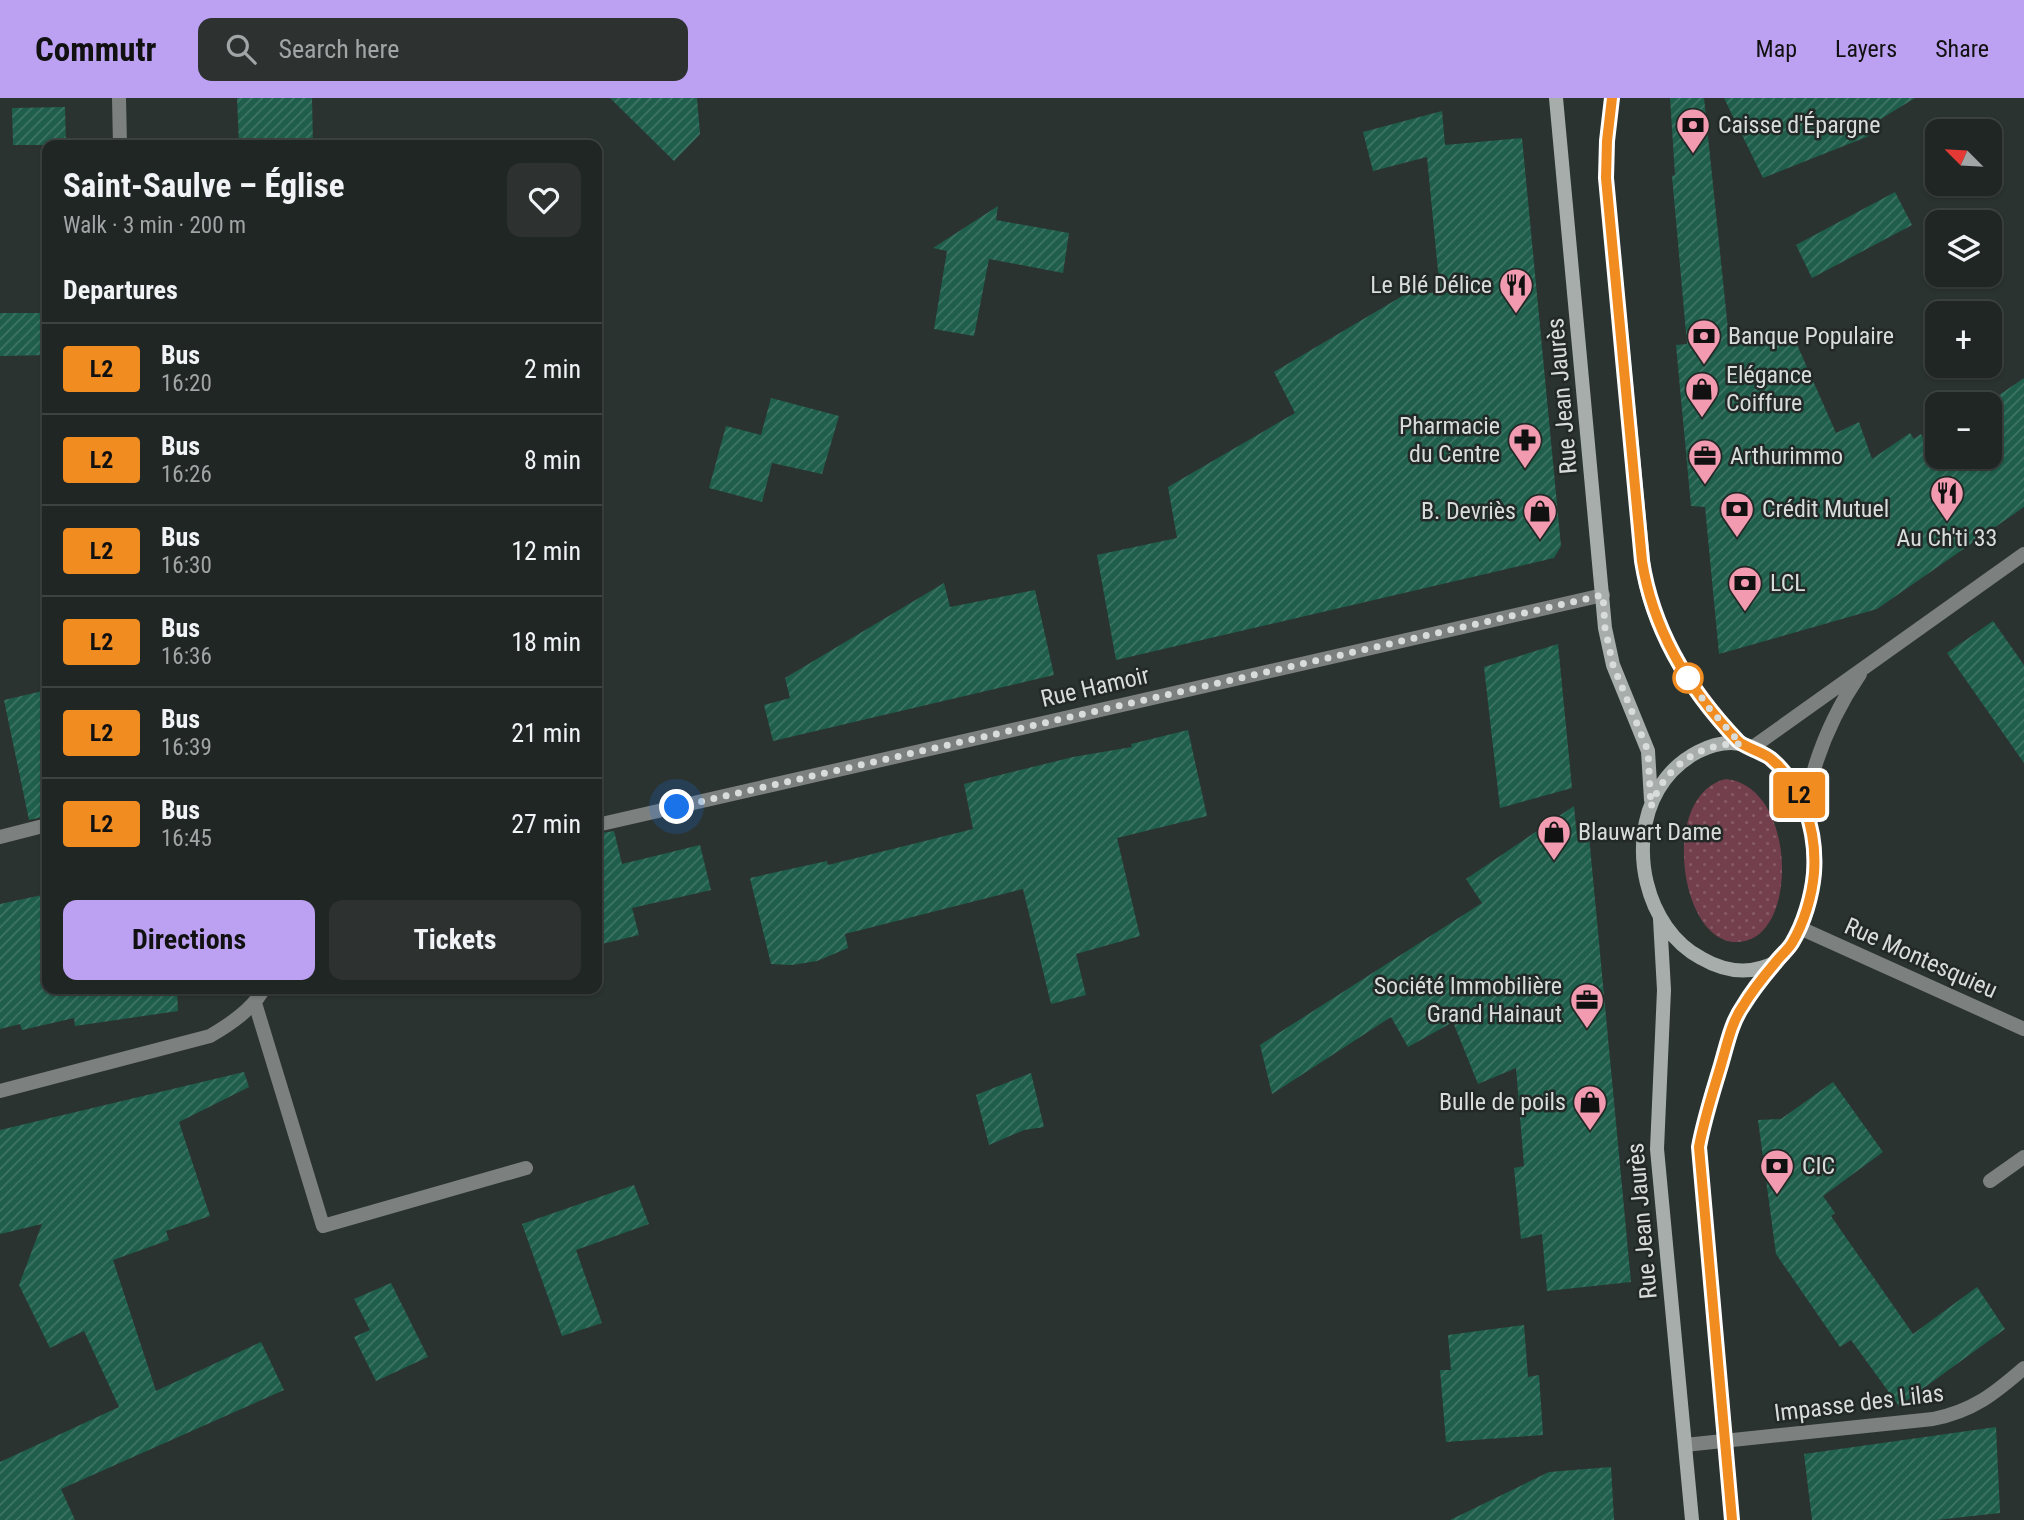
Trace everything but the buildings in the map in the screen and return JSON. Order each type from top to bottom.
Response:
[{"type":"main road","name":"Rue Jean Jaurès","points":[[1556,98],[1605,628],[1613,665],[1648,751],[1651,807]]},
{"type":"main road","points":[[1612,98],[1606,178],[1645,580],[1657,620],[1687,676],[1709,708],[1747,746],[1763,753],[1783,771],[1805,807],[1812,832],[1815,859],[1811,891],[1800,928],[1791,945],[1742,1007],[1731,1030],[1703,1122],[1699,1147],[1732,1520]]},
{"type":"main road","name":"Rue Jean Jaurès","points":[[1747,746],[1721,744],[1707,747],[1685,759],[1667,777],[1651,807],[1645,833],[1644,863],[1649,892],[1660,917],[1677,941],[1707,962],[1738,971],[1759,970],[1776,961]]},
{"type":"main road","name":"Rue Jean Jaurès","points":[[1660,917],[1664,990],[1657,1149],[1692,1520]]},
{"type":"street","points":[[119,98],[120,140]]},
{"type":"street","points":[[1747,746],[2024,554]]},
{"type":"street","name":"Rue Hamoir","points":[[602,824],[1603,595]]},
{"type":"street","points":[[1805,807],[1813,766],[1825,737],[1838,709],[1867,664]]},
{"type":"street","points":[[0,836],[42,826]]},
{"type":"street","name":"Rue Montesquieu","points":[[1800,928],[2024,1029]]},
{"type":"street","points":[[0,1091],[211,1036],[255,1003],[261,994]]},
{"type":"street","points":[[255,1003],[323,1226],[526,1168]]},
{"type":"street","points":[[1990,1181],[2024,1157]]},
{"type":"street","name":"Impasse des Lilas","points":[[1685,1445],[1933,1419],[1957,1414],[1994,1394],[2024,1368]]},
{"type":"shaded area","points":[[1726,779],[1749,787],[1766,806],[1777,830],[1782,858],[1781,886],[1775,912],[1763,931],[1745,941],[1723,939],[1705,925],[1692,901],[1685,872],[1684,842],[1690,813],[1704,791]]},
{"type":"bus line","name":"L2","points":[[1612,98],[1606,178],[1642,561],[1648,597],[1680,665],[1701,699],[1741,744],[1753,747],[1774,761],[1791,781],[1805,807],[1814,846],[1814,875],[1800,928],[1791,945],[1776,961],[1736,1018],[1703,1122],[1699,1147],[1732,1520]]},
{"type":"place","name":"Caisse d'Épargne","points":[[1693,155]]},
{"type":"place","name":"Le Blé Délice","points":[[1516,315]]},
{"type":"place","name":"Banque Populaire","points":[[1704,366]]},
{"type":"place","name":"Elégance Coiffure","points":[[1702,419]]},
{"type":"place","name":"Pharmacie du Centre","points":[[1525,470]]},
{"type":"place","name":"Arthurimmo","points":[[1705,486]]},
{"type":"place","name":"Au Ch'ti 33","points":[[1947,523]]},
{"type":"place","name":"Crédit Mutuel","points":[[1737,539]]},
{"type":"place","name":"B. Devriès","points":[[1540,541]]},
{"type":"place","name":"LCL","points":[[1745,613]]},
{"type":"place","name":"Blauwart Dame","points":[[1554,862]]},
{"type":"place","name":"Société Immobilière Grand Hainaut","points":[[1587,1030]]},
{"type":"place","name":"Bulle de poils","points":[[1590,1132]]},
{"type":"place","name":"CIC","points":[[1777,1196]]},
{"type":"route","points":[[677,807],[1603,595],[1605,628],[1613,665],[1648,751],[1651,807],[1667,777],[1685,759],[1707,747],[1741,744],[1701,699],[1688,678]]}]
